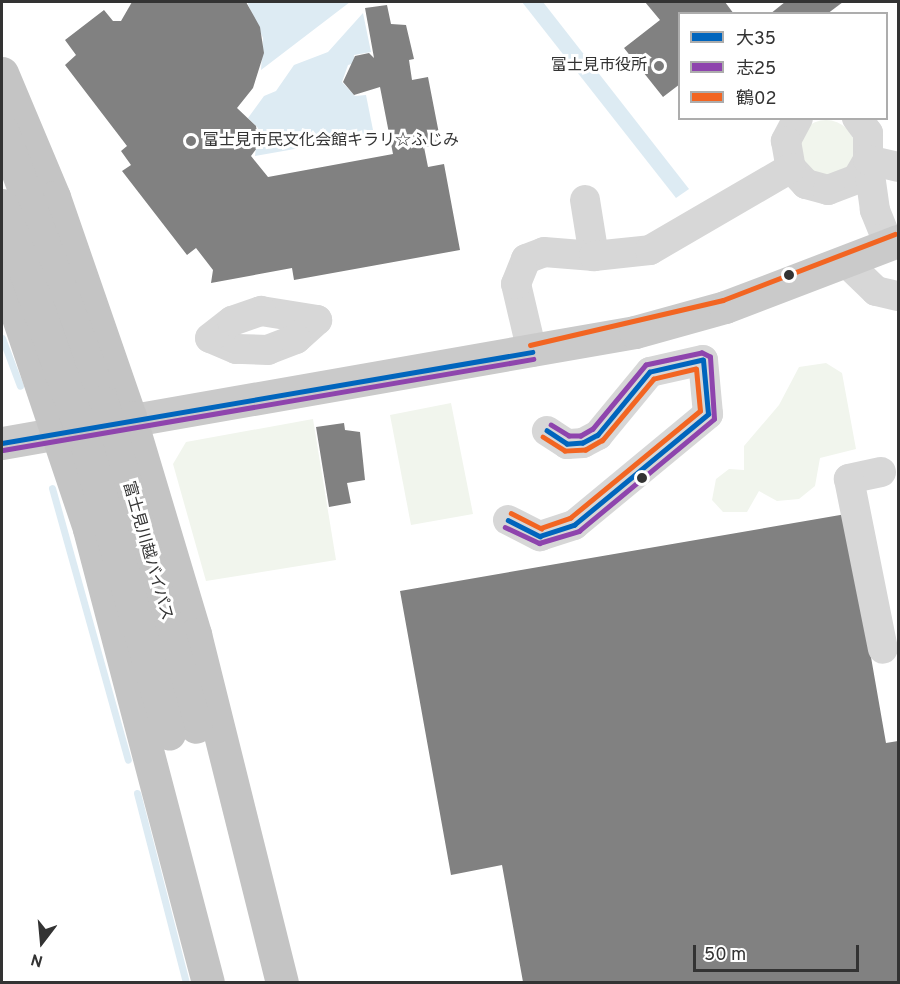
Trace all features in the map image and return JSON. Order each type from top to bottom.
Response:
[{"type":"highway","points":[[2,73],[54,197],[130,417],[195,634],[282,982]]},
{"type":"highway","name":"富士見川越バイパス","points":[[2,130],[102,402],[183,730],[230,982]]},
{"type":"highway","name":"富士見川越バイパス","points":[[2,205],[183,730],[259,982]]},
{"type":"highway","points":[[2,270],[58,431],[157,772],[208,982]]},
{"type":"main road","points":[[2,443],[130,417],[532,352],[725,307],[888,246]]},
{"type":"street","points":[[797,120],[786,141],[790,168],[806,184],[828,190],[856,204],[888,246]]},
{"type":"street","points":[[858,120],[868,133],[868,160],[875,210],[888,246]]},
{"type":"street","points":[[828,190],[857,179],[868,160]]},
{"type":"street","points":[[868,160],[898,167]]},
{"type":"street","points":[[532,352],[518,294],[519,268],[544,252],[594,256],[650,250],[676,239],[790,168]]},
{"type":"street","points":[[585,200],[594,256]]},
{"type":"street","points":[[847,263],[876,291],[898,296]]},
{"type":"street","points":[[508,520],[540,536],[574,525],[708,414],[703,360],[650,372],[598,435],[583,443],[567,444],[547,431]]},
{"type":"street","points":[[881,472],[849,479],[883,649]]},
{"type":"shaded area","points":[[247,2],[350,2],[261,70],[263,38]]},
{"type":"shaded area","points":[[522,2],[543,2],[689,189],[676,198]]},
{"type":"shaded area","points":[[363,13],[371,52],[354,55],[355,63],[348,65],[342,82],[355,96],[366,95],[374,135],[255,156],[258,128],[248,118],[264,96],[276,91],[294,65],[328,52]]},
{"type":"shaded area","points":[[826,120],[842,125],[850,133],[855,149],[850,165],[842,173],[826,178],[810,173],[802,165],[797,149],[802,133],[810,125]]},
{"type":"shaded area","points":[[826,363],[842,373],[856,449],[820,458],[815,486],[799,499],[777,501],[759,491],[747,512],[723,512],[712,500],[716,479],[729,469],[744,470],[744,446],[779,405],[799,367]]},
{"type":"shaded area","points":[[451,403],[473,514],[411,525],[390,415]]},
{"type":"shaded area","points":[[313,419],[336,560],[206,581],[173,464],[186,442]]},
{"type":"building","name":"富士見市民文化会館キラリ☆ふじみ","points":[[132,2],[246,2],[260,27],[264,53],[253,88],[237,108],[256,126],[259,145],[251,156],[268,177],[393,154],[380,87],[354,95],[343,82],[355,56],[369,53],[374,58],[365,8],[387,5],[391,24],[406,25],[414,59],[409,60],[412,80],[428,77],[441,144],[424,147],[428,167],[444,164],[460,250],[294,280],[292,268],[211,283],[213,270],[196,248],[187,255],[122,171],[131,165],[121,151],[127,146],[65,65],[76,55],[65,40],[104,10],[113,21],[121,21]]},
{"type":"building","name":"富士見市役所","points":[[645,2],[725,2],[732,12],[678,12],[678,86],[663,97],[624,48],[660,20]]},
{"type":"building","points":[[785,2],[843,2],[830,12],[772,12]]},
{"type":"building","points":[[344,423],[345,430],[360,432],[365,480],[347,483],[351,503],[329,507],[316,427]]},
{"type":"building","points":[[846,514],[886,743],[898,741],[898,982],[523,982],[502,865],[451,875],[400,591]]},
{"type":"waterway","points":[[2,338],[20,386]]},
{"type":"waterway","points":[[52,488],[128,760]]},
{"type":"waterway","points":[[137,793],[186,982]]},
{"type":"transit line","name":"鶴02","points":[[530,345],[723,300],[895,234]]},
{"type":"transit line","name":"大35","points":[[2,443],[532,352]]},
{"type":"transit line","name":"志25","points":[[505,527],[539,543],[579,531],[714,419],[710,357],[702,353],[646,365],[593,429],[581,436],[569,436],[551,425]]},
{"type":"transit line","name":"志25","points":[[3,450],[533,359]]},
{"type":"transit line","name":"大35","points":[[508,520],[540,536],[574,525],[708,414],[703,360],[650,372],[598,435],[583,443],[567,444],[547,431]]},
{"type":"transit line","name":"鶴02","points":[[511,513],[541,528],[570,518],[700,411],[696,369],[654,379],[603,440],[586,450],[565,451],[543,437]]},
{"type":"place","name":"富士見市役所","points":[[659,66]]},
{"type":"place","name":"富士見市民文化会館キラリ☆ふじみ","points":[[191,141]]}]
